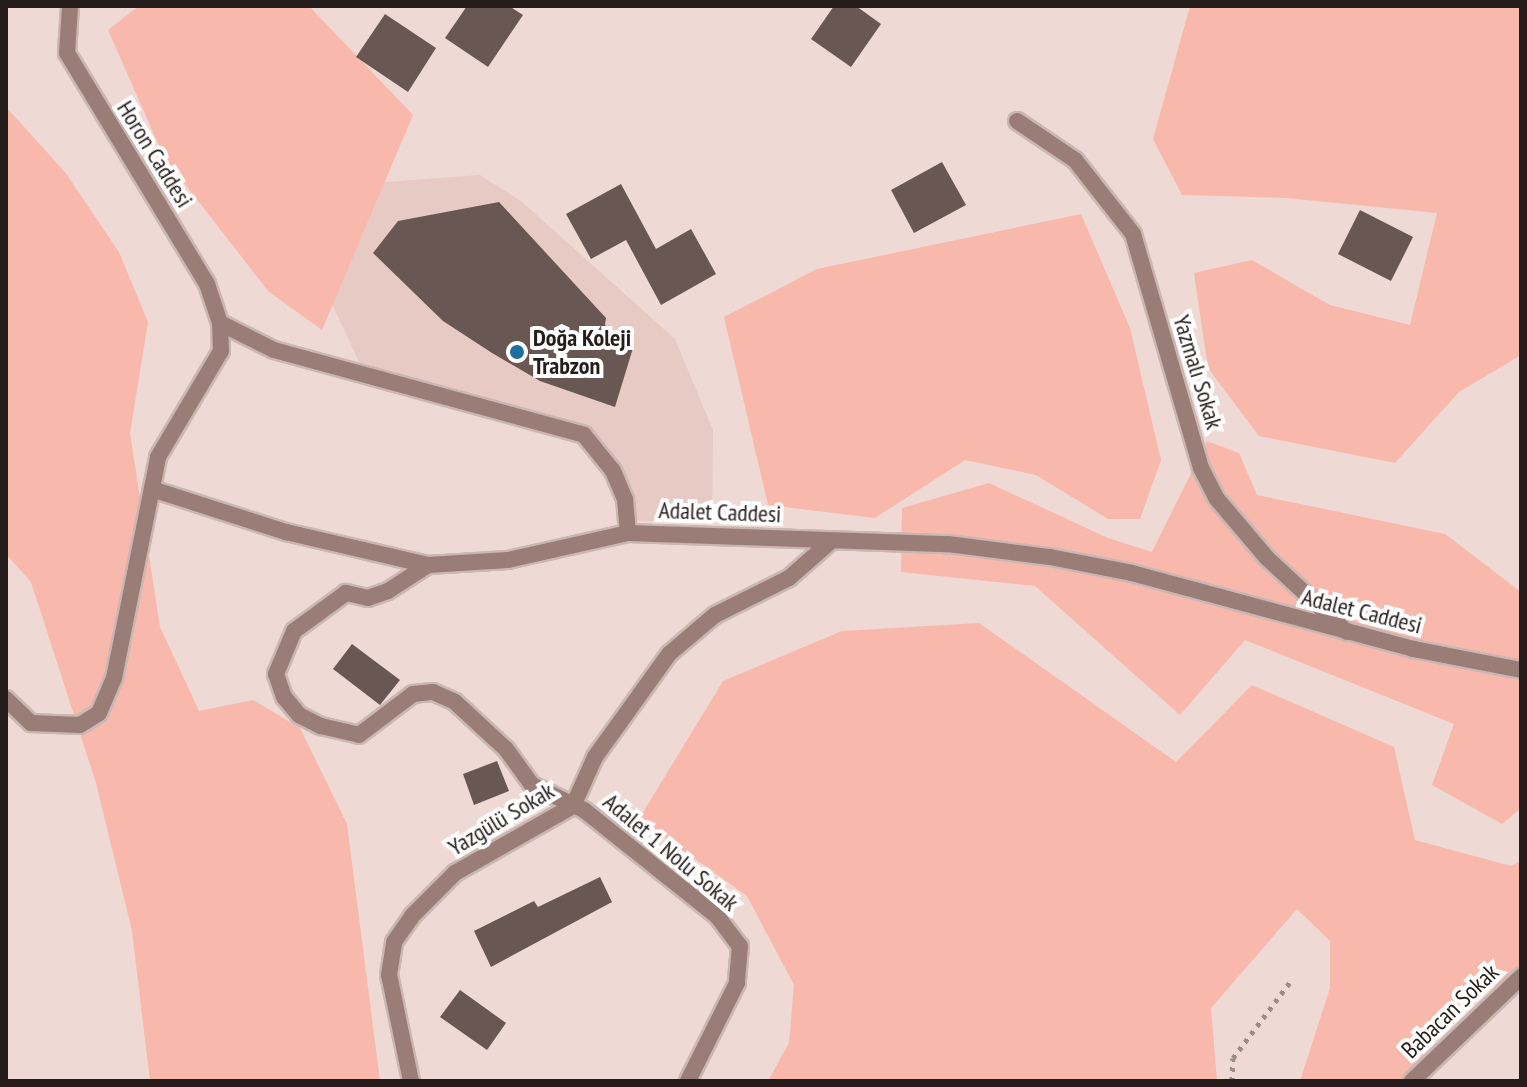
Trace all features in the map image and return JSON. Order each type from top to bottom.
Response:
[{"type":"street","name":"Horon Caddesi","points":[[70,6],[67,53],[207,284],[220,323]]},
{"type":"street","name":"Yazmalı Sokak","points":[[1017,121],[1075,160],[1133,234],[1201,468],[1217,499],[1267,558],[1349,633]]},
{"type":"street","points":[[6,699],[31,723],[80,725],[99,713],[114,678],[158,457],[221,351],[220,323]]},
{"type":"street","name":"Adalet Caddesi","points":[[220,323],[274,350],[584,435],[619,485],[628,533],[737,534],[829,543],[948,544],[1050,557],[1132,573],[1349,633],[1521,670]]},
{"type":"street","name":"Adalet 1 Nolu Sokak","points":[[152,489],[286,532],[428,565],[508,560],[628,533]]},
{"type":"street","name":"Yazgülü Sokak","points":[[411,1081],[392,996],[394,942],[455,873],[573,806],[595,757],[669,654],[715,615],[789,578],[829,543]]},
{"type":"street","name":"Adalet 1 Nolu Sokak","points":[[428,565],[388,591],[368,598],[346,593],[294,631],[276,674],[284,697],[299,715],[321,726],[359,735],[413,694],[433,692],[455,702],[506,749],[532,785],[573,806],[717,916],[740,946],[737,983],[688,1081]]},
{"type":"street","name":"Babacan Sokak","points":[[1412,1081],[1521,977]]},
{"type":"path","points":[[1232,1081],[1233,1058],[1290,982]]},
{"type":"shaded area","points":[[139,6],[309,6],[413,115],[322,330],[268,291],[164,157],[108,30]]},
{"type":"shaded area","points":[[1190,6],[1521,6],[1521,355],[1459,392],[1395,463],[1259,436],[1208,368],[1194,273],[1252,260],[1330,305],[1410,325],[1437,213],[1286,198],[1182,195],[1153,139]]},
{"type":"shaded area","points":[[6,107],[65,172],[119,252],[148,322],[130,433],[160,627],[199,711],[253,700],[300,728],[347,824],[380,1081],[150,1081],[132,931],[96,783],[31,582],[6,554]]},
{"type":"shaded area","name":"Doğa Koleji Trabzon","points":[[480,175],[521,201],[675,339],[713,430],[712,521],[636,521],[575,425],[360,364],[301,238],[372,183]]},
{"type":"shaded area","points":[[1081,214],[1130,328],[1161,460],[1140,519],[1108,519],[1036,475],[965,460],[875,518],[768,505],[724,317],[817,269]]},
{"type":"shaded area","points":[[1207,441],[1239,453],[1257,495],[1445,534],[1521,592],[1521,808],[1502,824],[1432,785],[1454,724],[1245,640],[1180,715],[1035,586],[901,572],[902,508],[989,483],[1108,538],[1152,552]]},
{"type":"shaded area","points":[[979,623],[1176,762],[1252,685],[1394,747],[1415,840],[1511,866],[1521,861],[1521,973],[1472,997],[1401,1081],[1300,1081],[1330,988],[1330,941],[1297,909],[1211,1008],[1217,1081],[768,1081],[789,1043],[794,985],[747,896],[639,819],[723,681],[842,631]]},
{"type":"building","points":[[467,6],[509,6],[523,15],[488,67],[445,38]]},
{"type":"building","points":[[834,6],[856,6],[881,24],[851,67],[811,39]]},
{"type":"building","points":[[385,14],[436,48],[408,92],[356,57]]},
{"type":"building","points":[[942,162],[966,205],[914,233],[891,190]]},
{"type":"building","points":[[621,184],[656,249],[691,229],[716,274],[661,305],[626,240],[591,259],[566,214]]},
{"type":"building","points":[[499,202],[606,318],[605,325],[633,348],[615,407],[540,381],[492,353],[443,321],[373,253],[398,221]]},
{"type":"building","points":[[1360,210],[1413,237],[1391,281],[1338,254]]},
{"type":"building","points":[[352,644],[400,680],[380,705],[333,669]]},
{"type":"building","points":[[497,761],[509,791],[474,805],[463,774]]},
{"type":"building","points":[[600,877],[612,902],[491,967],[474,931],[534,901],[538,907]]},
{"type":"building","points":[[460,990],[506,1023],[487,1050],[440,1017]]},
{"type":"place","name":"Doğa Koleji Trabzon","points":[[517,352]]}]
